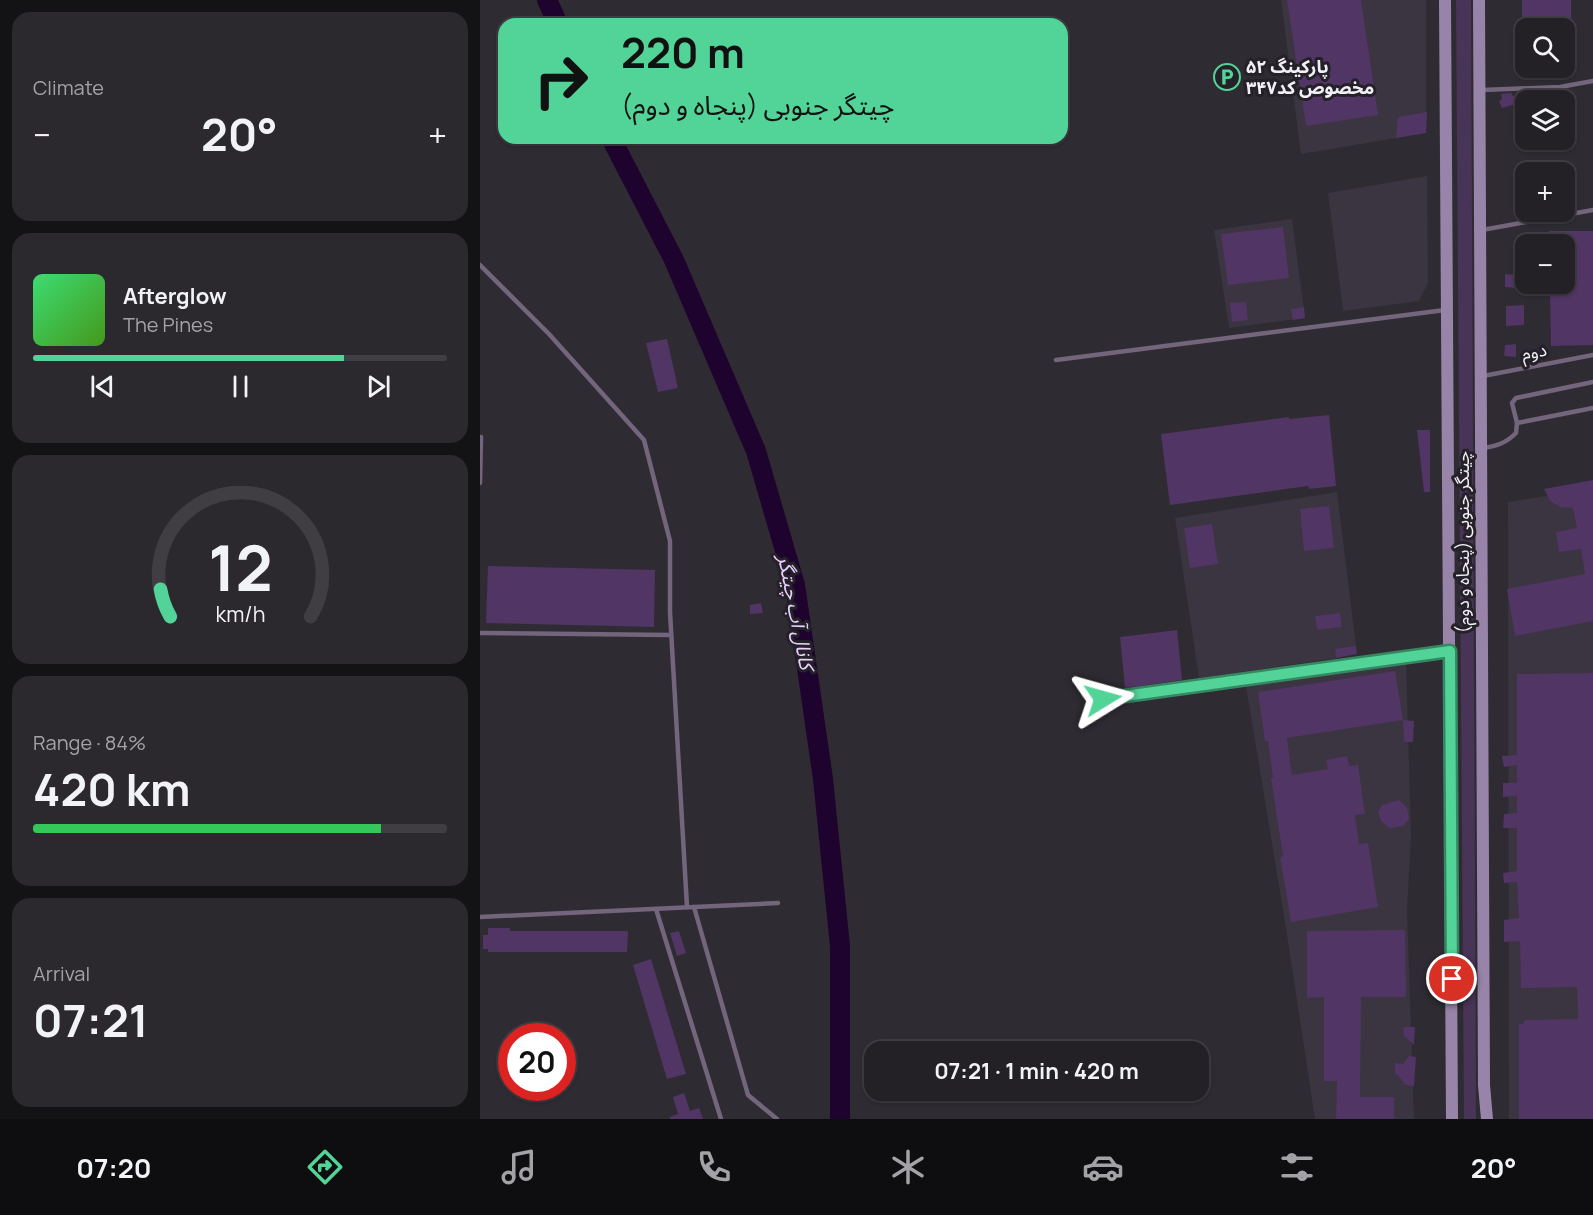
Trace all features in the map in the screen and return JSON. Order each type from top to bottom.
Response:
[{"type":"main road","name":"چیتگر جنوبی (پنجاه و دوم)","points":[[1445,0],[1452,1119]]},
{"type":"main road","name":"چیتگر جنوبی (پنجاه و دوم)","points":[[1479,0],[1484,1074],[1487,1119]]},
{"type":"lane","points":[[1479,91],[1560,87],[1593,81]]},
{"type":"lane","points":[[1480,230],[1593,210]]},
{"type":"lane","points":[[480,265],[549,334],[644,440],[670,541],[671,634],[687,907]]},
{"type":"lane","points":[[1056,360],[1447,310]]},
{"type":"lane","name":"دوم","points":[[1480,376],[1593,355]]},
{"type":"lane","points":[[1481,448],[1496,446],[1508,441],[1516,433],[1517,423],[1512,403],[1516,398],[1593,382]]},
{"type":"lane","points":[[1517,423],[1593,408]]},
{"type":"lane","points":[[480,483],[481,437]]},
{"type":"lane","points":[[480,633],[671,634]]},
{"type":"lane","points":[[1103,699],[1450,651]]},
{"type":"lane","points":[[480,917],[778,903]]},
{"type":"lane","points":[[694,907],[748,1095],[777,1119]]},
{"type":"lane","points":[[656,909],[721,1119]]},
{"type":"shaded area","points":[[1281,0],[1426,0],[1426,133],[1301,154]]},
{"type":"shaded area","points":[[1456,0],[1471,0],[1476,1119],[1464,1119]]},
{"type":"shaded area","points":[[1427,176],[1428,283],[1419,301],[1343,311],[1328,193]]},
{"type":"shaded area","points":[[1292,219],[1305,318],[1229,328],[1214,230]]},
{"type":"shaded area","points":[[1593,489],[1593,1119],[1509,1119],[1508,502]]},
{"type":"shaded area","points":[[1337,492],[1356,646],[1337,658],[1199,678],[1175,518]]},
{"type":"shaded area","points":[[1406,662],[1411,835],[1407,910],[1414,1119],[1315,1119],[1246,686]]},
{"type":"building","points":[[1287,0],[1361,0],[1378,115],[1306,126]]},
{"type":"building","points":[[1522,0],[1571,0],[1571,18],[1522,18]]},
{"type":"building","points":[[1511,93],[1515,96],[1515,104],[1502,108],[1499,101],[1502,99],[1501,94]]},
{"type":"building","points":[[1427,112],[1426,133],[1396,138],[1398,117]]},
{"type":"building","points":[[1283,227],[1289,278],[1228,285],[1221,234]]},
{"type":"building","points":[[1549,231],[1593,231],[1593,345],[1551,346],[1550,294],[1575,294],[1575,234],[1549,234]]},
{"type":"building","points":[[1505,274],[1515,275],[1515,288],[1505,287]]},
{"type":"building","points":[[1246,302],[1248,320],[1232,322],[1230,303]]},
{"type":"building","points":[[1524,305],[1524,325],[1506,326],[1506,306]]},
{"type":"building","points":[[1304,307],[1305,318],[1293,320],[1291,309]]},
{"type":"building","points":[[667,339],[678,388],[658,392],[646,343]]},
{"type":"building","points":[[1516,344],[1516,357],[1504,356],[1505,345]]},
{"type":"building","points":[[1329,415],[1336,486],[1309,489],[1308,486],[1170,505],[1161,434],[1289,417],[1289,419]]},
{"type":"building","points":[[1417,430],[1430,430],[1430,492],[1424,492]]},
{"type":"building","points":[[1593,480],[1593,621],[1515,636],[1507,589],[1585,574],[1581,549],[1559,552],[1556,532],[1577,528],[1573,508],[1560,507],[1550,501],[1544,489]]},
{"type":"building","points":[[1329,506],[1334,548],[1304,551],[1300,509]]},
{"type":"building","points":[[1212,524],[1218,564],[1190,568],[1184,528]]},
{"type":"building","points":[[488,566],[655,570],[654,627],[486,623]]},
{"type":"building","points":[[761,603],[763,613],[750,614],[750,605]]},
{"type":"building","points":[[1340,613],[1342,627],[1317,630],[1315,616]]},
{"type":"building","points":[[1177,630],[1182,680],[1125,688],[1120,637]]},
{"type":"building","points":[[1356,646],[1357,654],[1336,658],[1335,649]]},
{"type":"building","points":[[1395,671],[1403,720],[1287,738],[1292,775],[1328,769],[1326,760],[1347,756],[1349,766],[1358,765],[1365,814],[1355,815],[1359,844],[1368,843],[1378,907],[1291,922],[1280,857],[1283,856],[1271,778],[1273,778],[1268,741],[1265,741],[1258,692]]},
{"type":"building","points":[[1593,673],[1593,1119],[1519,1119],[1519,1024],[1523,1024],[1525,1020],[1578,1019],[1577,987],[1521,988],[1520,941],[1504,942],[1504,920],[1519,918],[1517,882],[1504,883],[1503,873],[1517,871],[1517,828],[1503,828],[1504,814],[1517,813],[1517,796],[1503,797],[1503,783],[1517,783],[1517,765],[1504,767],[1502,756],[1517,755],[1517,674]]},
{"type":"building","points":[[1403,720],[1414,721],[1413,742],[1404,742]]},
{"type":"building","points":[[1399,800],[1407,808],[1409,819],[1403,826],[1389,828],[1381,821],[1378,812],[1382,805]]},
{"type":"building","points":[[488,928],[510,928],[510,931],[628,931],[627,952],[488,952],[488,949],[483,949],[483,935],[488,935]]},
{"type":"building","points":[[1405,930],[1406,997],[1361,997],[1360,1097],[1394,1097],[1394,1119],[1336,1119],[1337,1081],[1324,1081],[1324,997],[1307,998],[1307,931]]},
{"type":"building","points":[[679,931],[686,953],[677,956],[670,933]]},
{"type":"building","points":[[651,959],[686,1074],[667,1079],[633,965]]},
{"type":"building","points":[[1403,1027],[1415,1027],[1414,1045],[1404,1036]]},
{"type":"building","points":[[1409,1056],[1416,1057],[1414,1086],[1405,1085],[1395,1074],[1395,1063],[1403,1064]]},
{"type":"building","points":[[684,1093],[690,1111],[699,1108],[703,1119],[670,1119],[678,1114],[673,1097]]},
{"type":"waterway","name":"کانال آب چیتگر","points":[[547,0],[555,18]]},
{"type":"waterway","name":"کانال آب چیتگر","points":[[614,144],[674,260],[756,451],[795,585],[823,779],[840,946],[840,1119]]},
{"type":"place","name":"پارکینگ ۵۲ مخصوص کد۳۴۷","points":[[1227,77]]},
{"type":"route","points":[[1103,699],[1450,651],[1452,979]]}]
